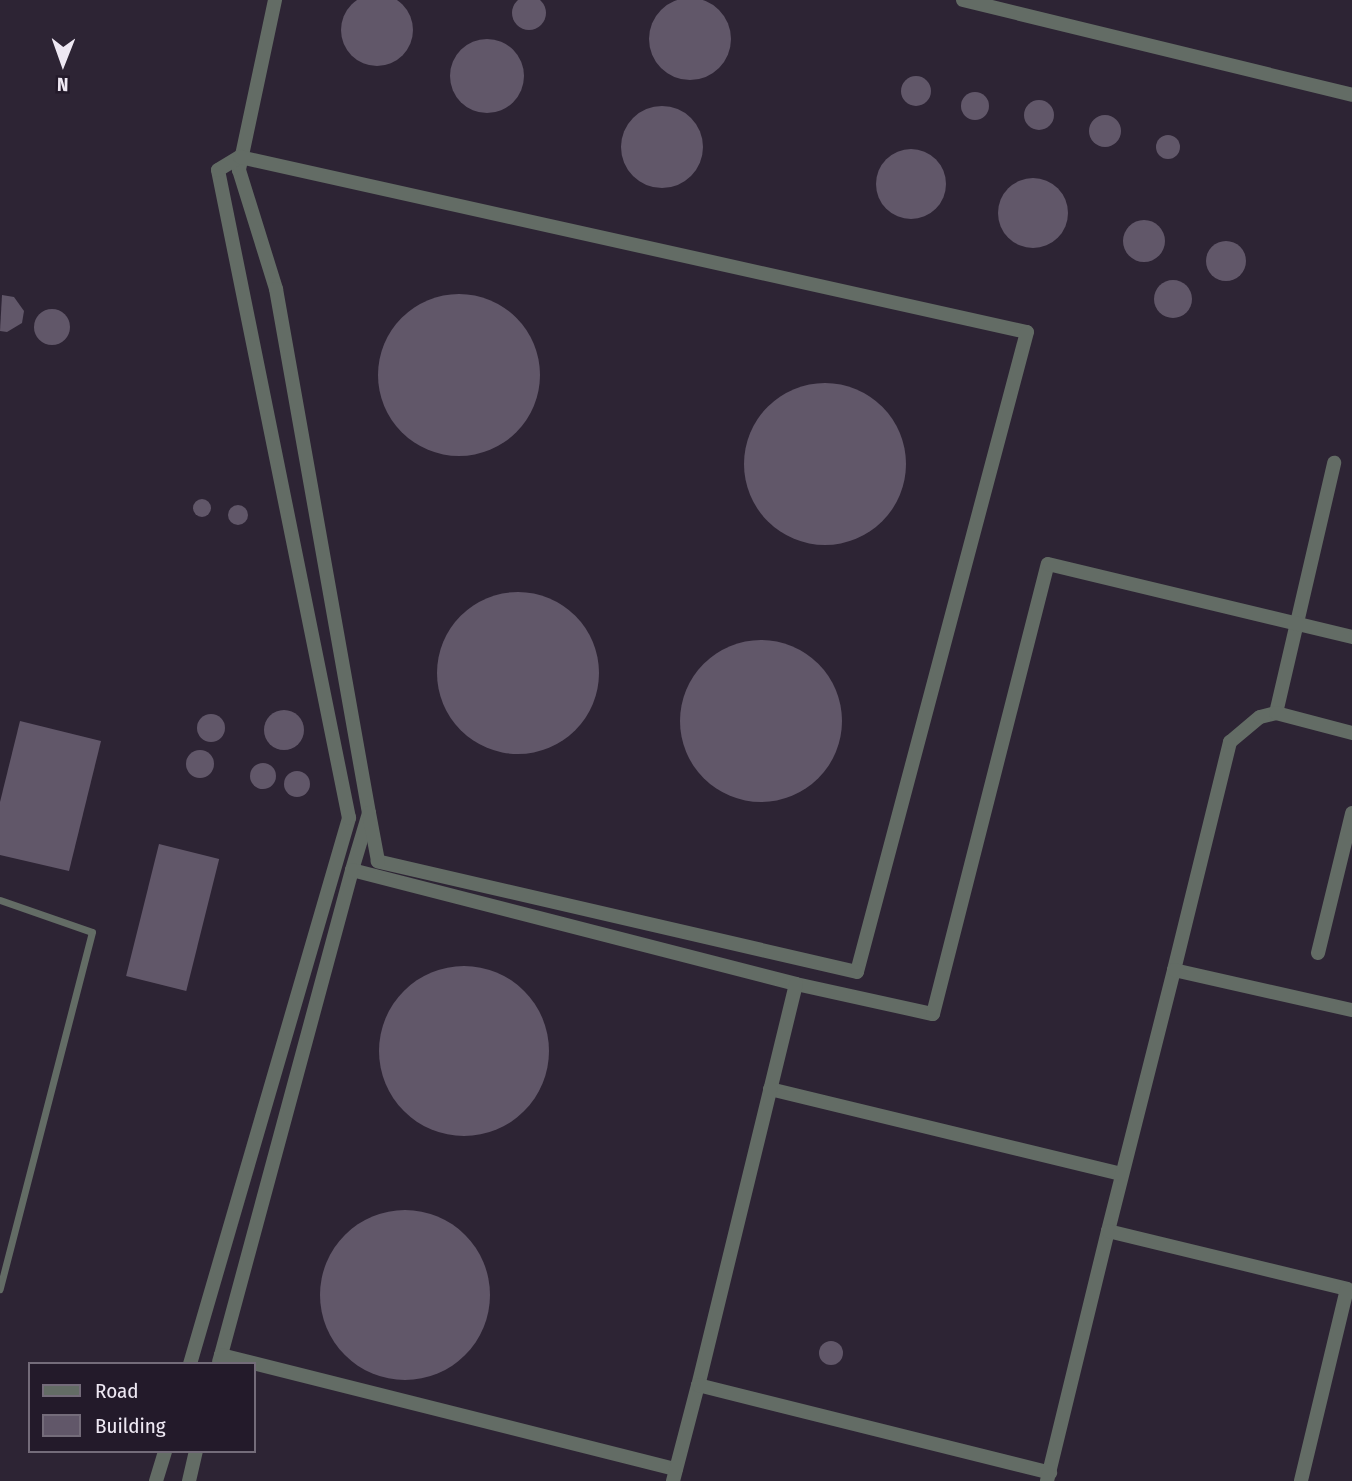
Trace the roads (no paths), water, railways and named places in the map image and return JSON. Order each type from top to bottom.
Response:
[{"type":"street","points":[[191,1362],[349,818],[218,170],[240,157],[1027,331],[857,972],[378,862],[276,289],[240,157],[275,0]]},
{"type":"street","points":[[963,0],[1352,95]]},
{"type":"street","points":[[1276,713],[1334,463]]},
{"type":"street","points":[[352,870],[796,984],[933,1014],[1048,564],[1352,637]]},
{"type":"street","points":[[698,1385],[1049,1477],[1230,742],[1260,717],[1276,713],[1352,733]]},
{"type":"street","points":[[220,1359],[369,813]]},
{"type":"street","points":[[1318,953],[1352,813]]},
{"type":"street","points":[[1174,970],[1352,1010]]},
{"type":"street","points":[[256,1368],[675,1475],[796,984]]},
{"type":"street","points":[[770,1089],[1122,1174]]},
{"type":"street","points":[[1108,1231],[1347,1289],[1301,1481]]},
{"type":"street","points":[[156,1481],[163,1453]]},
{"type":"street","points":[[188,1481],[195,1453]]},
{"type":"lane","points":[[0,900],[92,932],[0,1289]]}]
